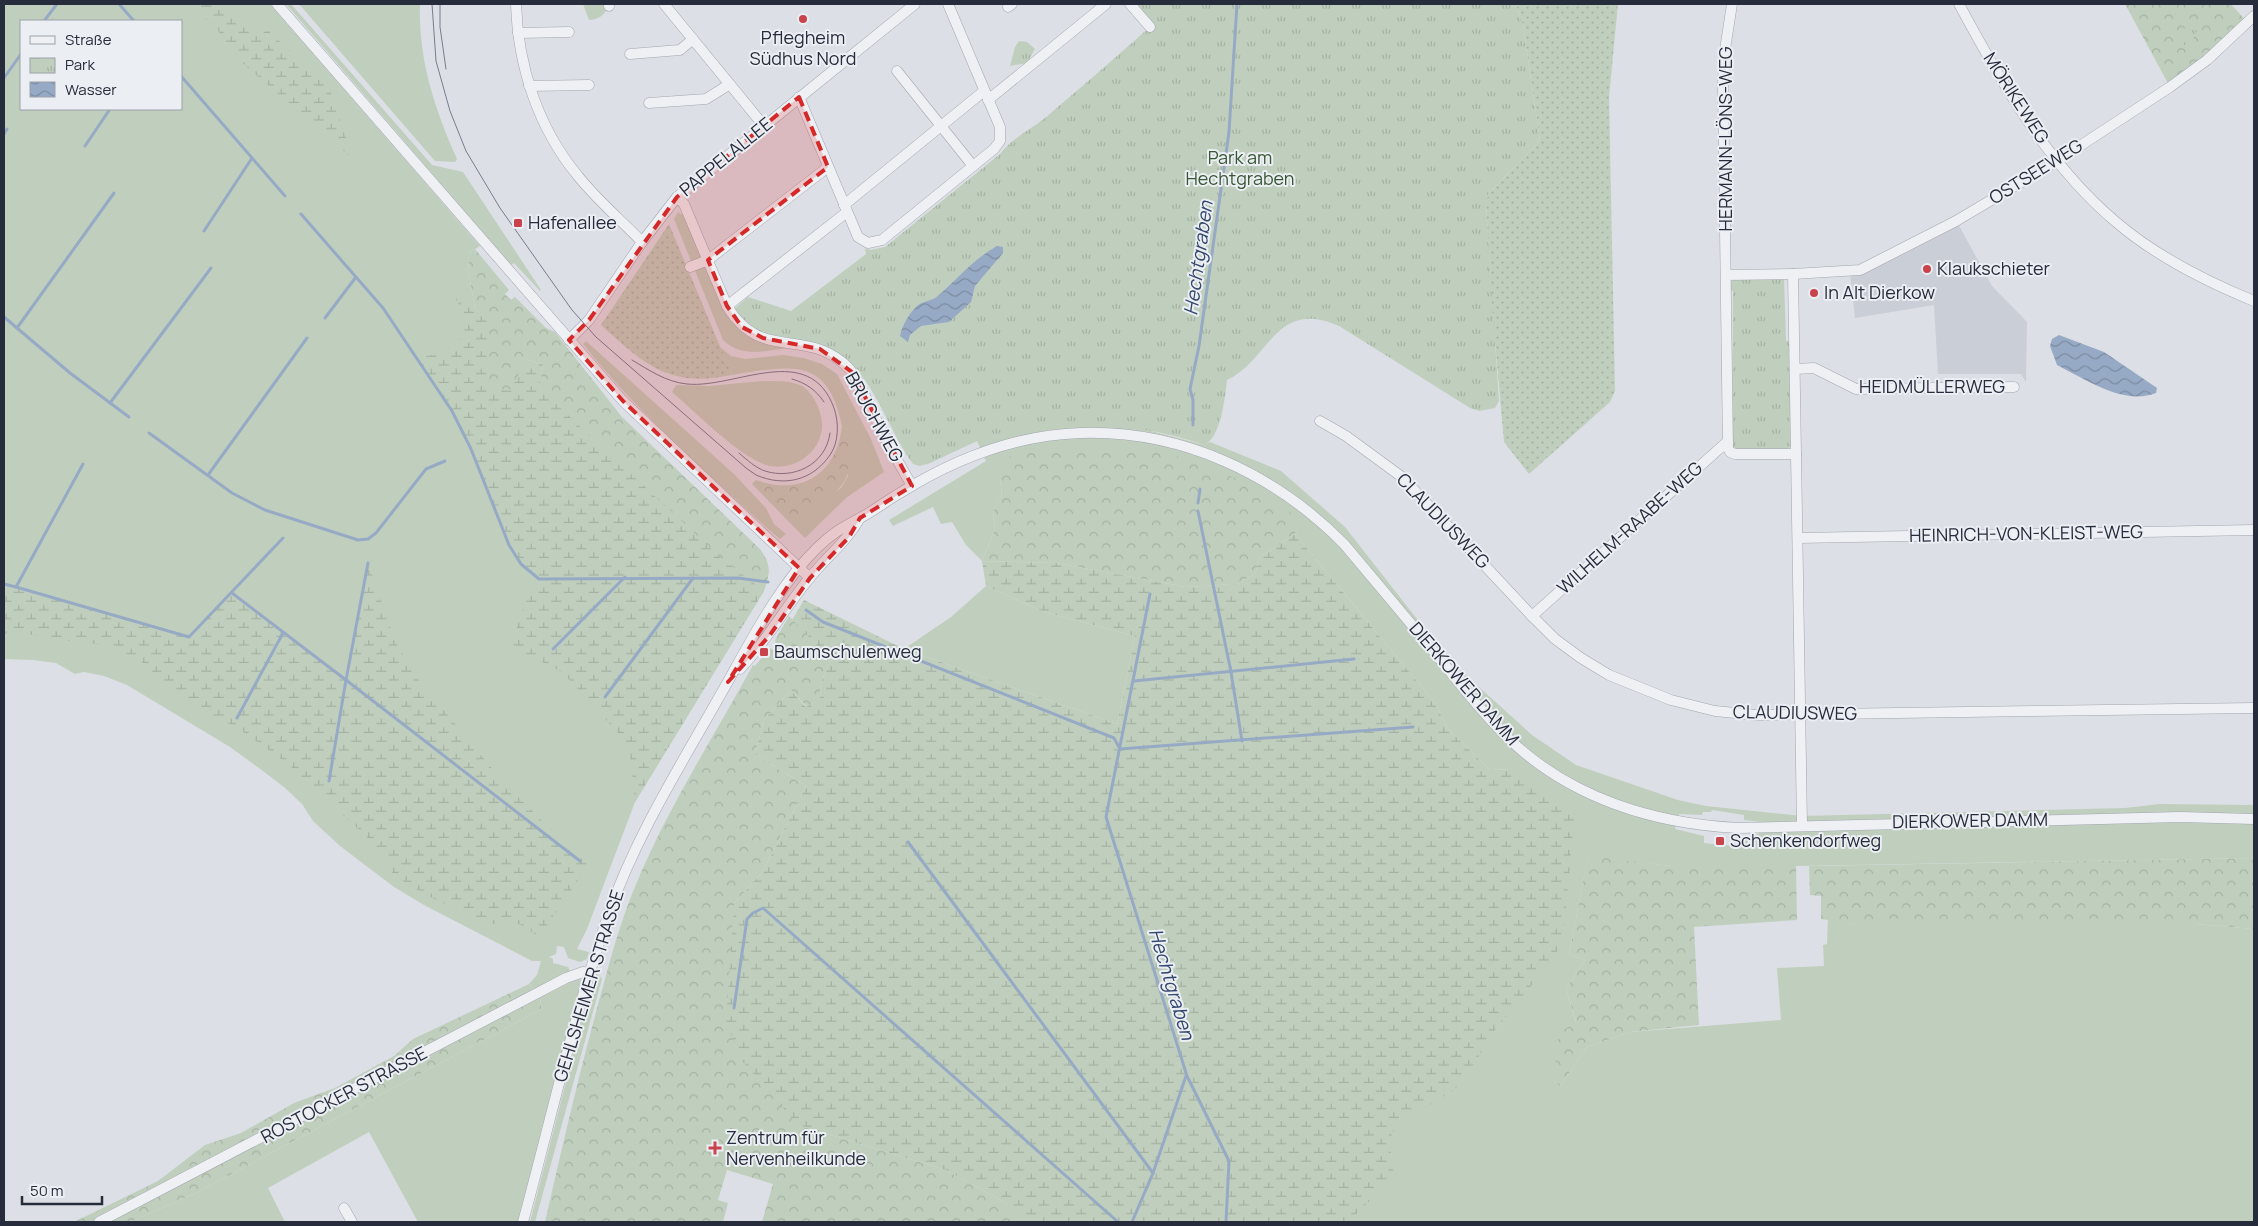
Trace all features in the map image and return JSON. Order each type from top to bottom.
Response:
[{"type":"street","points":[[277,4],[623,401],[810,578]]},
{"type":"street","points":[[516,4],[518,34],[530,86],[546,127],[568,163],[606,207],[642,242]]},
{"type":"street","points":[[664,4],[764,126]]},
{"type":"street","name":"PAPPELALLEE","points":[[569,340],[589,320],[642,242],[677,196],[915,4]]},
{"type":"street","points":[[799,97],[858,237],[868,243],[876,242],[974,166],[994,149],[1000,141],[1000,127],[948,4]]},
{"type":"street","points":[[727,306],[846,208],[940,126],[986,95],[1106,4]]},
{"type":"street","points":[[1130,4],[1150,27]]},
{"type":"street","name":"HERMANN-LÖNS-WEG","points":[[1728,441],[1723,84],[1724,56],[1732,4]]},
{"type":"street","name":"MÖRIKEWEG","points":[[1960,4],[2006,88],[2057,161],[2088,197],[2117,223],[2151,248],[2187,270],[2254,301]]},
{"type":"street","name":"OSTSEEWEG","points":[[1726,275],[1850,272],[1873,265],[1956,221],[2057,161],[2207,60],[2254,16]]},
{"type":"street","points":[[518,34],[569,32]]},
{"type":"street","points":[[630,54],[680,50],[693,39]]},
{"type":"street","points":[[896,71],[974,166]]},
{"type":"street","points":[[650,103],[706,99],[730,84]]},
{"type":"street","points":[[530,86],[589,85]]},
{"type":"street","points":[[690,267],[708,260],[828,167]]},
{"type":"street","name":"BRUCHWEG","points":[[677,196],[684,204],[727,306],[742,327],[754,335],[820,349],[843,363],[859,381],[872,412],[912,486]]},
{"type":"street","points":[[1793,274],[1802,826]]},
{"type":"street","name":"HEIDMÜLLERWEG","points":[[1795,369],[1814,368],[1856,390],[2014,387]]},
{"type":"street","name":"CLAUDIUSWEG","points":[[1320,421],[1346,436],[1402,477],[1532,616],[1555,638],[1581,658],[1609,674],[1671,700],[1715,711],[1755,715],[1801,716],[2254,708]]},
{"type":"street","name":"DIERKOWER DAMM","points":[[799,568],[818,546],[842,526],[860,518],[912,486],[987,449],[1011,442],[1066,434],[1130,435],[1174,443],[1219,459],[1276,488],[1320,520],[1344,544],[1508,739],[1557,776],[1583,791],[1608,802],[1668,820],[1739,828],[2170,817],[2254,819]]},
{"type":"street","points":[[1728,441],[1730,452],[1735,454],[1796,454]]},
{"type":"street","name":"WILHELM-RAABE-WEG","points":[[1532,616],[1728,441]]},
{"type":"street","name":"DIERKOWER DAMM","points":[[810,578],[850,537],[860,518]]},
{"type":"street","name":"HEINRICH-VON-KLEIST-WEG","points":[[1798,538],[2254,530]]},
{"type":"street","name":"GEHLSHEIMER STRASSE","points":[[523,1222],[584,974],[630,861],[728,682],[753,639],[799,568]]},
{"type":"street","name":"GEHLSHEIMER STRASSE","points":[[728,682],[770,635],[810,578]]},
{"type":"street","name":"ROSTOCKER STRASSE","points":[[99,1222],[566,978],[584,974]]},
{"type":"street","points":[[344,1208],[352,1222]]},
{"type":"highlighted area","points":[[799,97],[828,167],[708,260],[727,306],[742,327],[763,338],[820,349],[852,372],[912,486],[860,518],[849,537],[810,578],[770,635],[728,682],[799,568],[623,401],[569,340],[589,320],[677,197]]},
{"type":"shaded area","points":[[1957,222],[1992,286],[2027,322],[2026,382],[2021,374],[1938,374],[1934,305],[1855,318],[1850,274]]},
{"type":"green space","points":[[4,4],[270,4],[480,246],[468,253],[469,275],[475,308],[720,557],[764,591],[635,802],[587,929],[577,949],[589,952],[587,959],[580,962],[568,958],[564,947],[557,946],[556,954],[549,957],[553,959],[553,963],[568,967],[570,971],[537,991],[529,984],[537,975],[541,961],[532,961],[424,905],[394,887],[340,846],[313,821],[302,804],[285,788],[230,747],[127,685],[104,676],[84,672],[75,674],[56,663],[4,659]]},
{"type":"green space","points":[[189,4],[210,4],[253,28],[263,26],[329,87],[353,159],[240,61],[216,28]]},
{"type":"green space","points":[[286,4],[291,4],[432,165],[463,172],[540,291],[514,263],[511,265]]},
{"type":"green space","points":[[299,4],[420,4],[422,45],[429,84],[457,159],[455,162],[435,161]]},
{"type":"green space","points":[[583,4],[609,4],[602,15],[596,19],[589,20]]},
{"type":"green space","name":"Park am Hechtgraben","points":[[1130,4],[1516,4],[1523,25],[1540,141],[1489,193],[1486,202],[1499,401],[1495,408],[1479,411],[1470,408],[1339,326],[1318,319],[1301,320],[1287,326],[1275,335],[1242,371],[1227,380],[1223,406],[1215,434],[1205,445],[1153,431],[1098,424],[1071,423],[1017,429],[990,436],[920,466],[913,464],[871,389],[849,362],[836,352],[817,344],[768,335],[759,331],[745,321],[734,309],[748,297],[791,311],[866,254],[865,248],[870,250],[885,247],[1000,154],[1015,139],[1045,118],[1150,27]]},
{"type":"green space","points":[[1516,4],[1618,4],[1609,97],[1615,391],[1610,402],[1529,474],[1504,442],[1493,320],[1486,202],[1489,193],[1540,141],[1523,25]]},
{"type":"green space","points":[[2125,4],[2231,4],[2248,23],[2170,87]]},
{"type":"green space","points":[[2181,28],[2195,29],[2197,31],[2189,46],[2184,45],[2179,33]]},
{"type":"green space","points":[[1019,41],[1027,42],[1035,49],[1027,63],[1010,66],[1015,47]]},
{"type":"green space","points":[[678,212],[687,218],[712,284],[729,317],[751,338],[760,342],[788,348],[754,352],[730,346],[723,340],[674,219]]},
{"type":"green space","points":[[669,224],[732,375],[691,378],[659,370],[631,352],[601,325]]},
{"type":"green space","points":[[475,249],[509,290],[505,294],[511,300],[515,297],[546,328],[555,332],[622,417],[760,549],[767,560],[769,569],[764,591],[720,557],[539,388],[543,364],[528,360],[509,391],[489,387],[487,321],[475,308],[469,275],[468,253]]},
{"type":"green space","points":[[1738,277],[1784,277],[1786,341],[1790,341],[1792,445],[1786,451],[1734,449],[1732,445],[1733,291],[1730,290],[1730,282]]},
{"type":"green space","points":[[452,293],[475,308],[487,320],[489,387],[509,391],[528,360],[543,364],[539,388],[720,557],[764,591],[635,802],[629,745],[562,672],[542,662],[515,654],[511,644],[528,595],[539,579],[521,564],[509,545],[471,449],[452,411],[415,357],[441,354],[463,337],[467,318]]},
{"type":"green space","points":[[586,341],[734,474],[766,508],[774,524],[786,534],[780,539],[768,529],[648,417],[583,344]]},
{"type":"green space","points":[[720,347],[731,356],[745,359],[783,355],[804,358],[822,364],[837,374],[871,439],[884,472],[846,498],[805,538],[791,524],[841,488],[848,476],[849,430],[842,426],[836,403],[827,387],[816,376],[804,370],[789,368],[732,375]]},
{"type":"green space","points":[[762,381],[786,382],[800,385],[810,393],[818,406],[822,428],[818,443],[806,457],[798,462],[780,467],[770,466],[751,458],[727,441],[672,392],[676,385],[709,386]]},
{"type":"green space","points":[[960,410],[1151,427],[1151,431],[1205,445],[1210,442],[1281,471],[1345,527],[1449,660],[1532,735],[1576,765],[1678,800],[1706,806],[1802,816],[2125,808],[2160,804],[2254,805],[2254,858],[1796,866],[1671,866],[1588,857],[1569,954],[1585,960],[1566,989],[1576,1023],[1553,1080],[1560,1086],[1587,1047],[1630,1032],[1781,1020],[1777,968],[1824,966],[1823,945],[1827,944],[1828,918],[1857,924],[2196,924],[2254,929],[2254,1222],[1337,1222],[1278,1187],[1494,1032],[1512,1009],[1514,769],[1490,770],[1448,729],[1435,703],[1295,534],[1298,525],[1000,479],[1002,494],[993,513],[995,529],[982,561],[966,545],[952,522],[941,524],[933,507],[893,526],[889,520],[986,461],[977,441],[926,465]],"holes":[[[1712,810],[1744,815],[1744,820],[1760,822],[1758,834],[1736,840],[1735,846],[1704,843],[1704,836],[1675,829],[1679,814],[1702,815],[1703,812],[1711,812]]]},
{"type":"green space","points":[[842,426],[849,430],[852,442],[851,466],[846,477],[832,496],[791,524],[752,484],[756,480],[788,485],[801,483],[814,477],[824,469],[832,457]]},
{"type":"green space","points":[[1089,447],[1163,452],[1209,466],[1251,486],[1285,508],[1300,521],[1295,534],[1260,557],[1255,574],[1237,584],[1186,587],[1056,563],[982,561],[995,529],[993,513],[1002,494],[1000,479],[1010,456],[1045,450]]},
{"type":"green space","points":[[1295,534],[1435,703],[1448,729],[1490,770],[1514,769],[1575,811],[1564,930],[1556,955],[1494,1032],[1476,1061],[1455,1089],[1395,1128],[1389,1141],[1394,1175],[1387,1184],[1348,1222],[1026,1222],[1002,1201],[946,1170],[798,1125],[743,1062],[726,1023],[734,903],[762,873],[806,786],[755,754],[764,720],[791,690],[806,707],[820,698],[821,682],[831,659],[792,620],[804,600],[904,649],[1117,724],[1135,636],[1044,612],[986,586],[982,561],[1056,563],[1186,587],[1237,584],[1255,574],[1260,557]]},
{"type":"green space","points":[[368,563],[395,641],[417,678],[500,778],[540,819],[591,862],[539,937],[523,926],[513,922],[507,921],[494,924],[470,915],[420,892],[406,883],[388,867],[386,855],[288,764],[235,726],[221,721],[159,678],[143,663],[116,648],[49,639],[16,631],[4,634],[4,584],[189,637],[232,593],[346,679]]},
{"type":"green space","points":[[986,586],[1044,612],[1135,636],[1117,724],[904,649],[951,617]]},
{"type":"green space","points":[[789,616],[831,659],[821,682],[820,698],[807,707],[791,690],[764,720],[755,754],[806,786],[762,873],[734,903],[798,1125],[946,1170],[1002,1201],[1030,1222],[762,1222],[773,1184],[727,1170],[718,1200],[728,1203],[723,1222],[545,1222],[589,1038],[614,946],[631,898],[663,826],[692,772],[753,665],[755,666],[770,648],[773,650],[776,646],[775,640]]},
{"type":"green space","points":[[1588,856],[1671,866],[1796,866],[1797,920],[1694,927],[1699,1025],[1630,1032],[1587,1047],[1560,1086],[1553,1080],[1559,1033],[1576,1022],[1566,989],[1585,960],[1569,954]]},
{"type":"green space","points":[[2254,858],[2254,929],[2196,924],[1857,924],[1821,919],[1821,896],[1810,895],[1809,866]]},
{"type":"green space","points":[[596,972],[602,979],[535,1222],[530,1222],[594,973]]},
{"type":"green space","points":[[578,977],[581,980],[580,987],[518,1222],[418,1222],[369,1132],[268,1188],[285,1222],[130,1222],[194,1194],[542,1009],[539,994]]},
{"type":"green space","points":[[529,984],[539,994],[542,1009],[194,1194],[130,1222],[74,1222],[158,1181],[205,1145],[241,1133],[294,1103],[335,1088],[394,1056],[413,1039]]},
{"type":"water","points":[[997,246],[1003,247],[1003,253],[975,286],[971,302],[949,322],[921,326],[910,335],[908,342],[900,336],[906,320],[917,306],[938,296],[973,263]]},
{"type":"water","points":[[2059,335],[2104,352],[2157,388],[2156,393],[2144,396],[2118,394],[2057,365],[2050,346],[2052,339]]},
{"type":"waterway","points":[[45,20],[57,4]]},
{"type":"waterway","points":[[119,4],[133,20]]},
{"type":"waterway","name":"Hechtgraben","points":[[1193,425],[1193,400],[1190,389],[1199,346],[1229,132],[1237,4]]},
{"type":"waterway","points":[[4,78],[20,55]]},
{"type":"waterway","points":[[182,77],[285,196]]},
{"type":"waterway","points":[[85,146],[109,110]]},
{"type":"waterway","points":[[4,134],[7,129]]},
{"type":"waterway","points":[[204,231],[252,158]]},
{"type":"waterway","points":[[17,328],[114,193]]},
{"type":"waterway","points":[[301,214],[383,308],[452,411],[471,449],[509,545],[521,564],[539,579],[738,578],[768,582]]},
{"type":"waterway","points":[[110,403],[211,268]]},
{"type":"waterway","points":[[325,318],[356,277]]},
{"type":"waterway","points":[[4,317],[70,373],[129,417]]},
{"type":"waterway","points":[[208,475],[307,338]]},
{"type":"waterway","points":[[149,433],[232,493],[265,510],[358,540],[368,539],[376,533],[426,469],[445,461]]},
{"type":"waterway","points":[[83,464],[16,587],[189,637],[283,538]]},
{"type":"waterway","name":"Hechtgraben","points":[[1198,503],[1200,489]]},
{"type":"waterway","name":"Hechtgraben","points":[[1198,511],[1231,672],[1242,741]]},
{"type":"waterway","points":[[368,563],[346,680],[580,861]]},
{"type":"waterway","points":[[553,649],[625,577]]},
{"type":"waterway","points":[[605,697],[693,578]]},
{"type":"waterway","points":[[4,584],[16,587]]},
{"type":"waterway","points":[[232,593],[346,680],[329,781]]},
{"type":"waterway","name":"Hechtgraben","points":[[1150,594],[1106,817],[1187,1076],[1229,1161],[1226,1222]]},
{"type":"waterway","points":[[806,610],[823,622],[1114,738],[1120,749]]},
{"type":"waterway","points":[[237,718],[283,633]]},
{"type":"waterway","points":[[1134,681],[1354,659]]},
{"type":"waterway","points":[[1120,749],[1413,727]]},
{"type":"waterway","points":[[908,842],[1153,1173]]},
{"type":"waterway","points":[[734,1008],[747,919],[753,913],[763,908],[1118,1222]]},
{"type":"waterway","points":[[1132,1222],[1153,1173],[1186,1076]]},
{"type":"tram line","points":[[432,4],[436,61],[450,111],[466,151],[500,208],[572,310],[596,337],[756,475],[777,481],[797,479],[815,471],[823,464],[833,450],[837,432],[834,408],[822,388],[807,376],[789,372],[769,372],[706,384],[687,384],[665,378],[632,360]]},
{"type":"tram line","points":[[440,4],[440,27],[446,69]]},
{"type":"tram line","points":[[792,379],[810,387],[824,402]]},
{"type":"tram line","points":[[739,453],[755,466],[765,471],[776,473],[797,471],[815,461],[822,454],[830,433]]},
{"type":"place","name":"Pflegheim Südhus Nord","points":[[803,19]]},
{"type":"place","name":"Hafenallee","points":[[518,223]]},
{"type":"place","name":"Klaukschieter","points":[[1927,269]]},
{"type":"place","name":"In Alt Dierkow","points":[[1814,293]]},
{"type":"place","name":"Baumschulenweg","points":[[764,652]]},
{"type":"place","name":"Schenkendorfweg","points":[[1720,841]]},
{"type":"place","name":"Zentrum für Nervenheilkunde","points":[[715,1148]]}]
